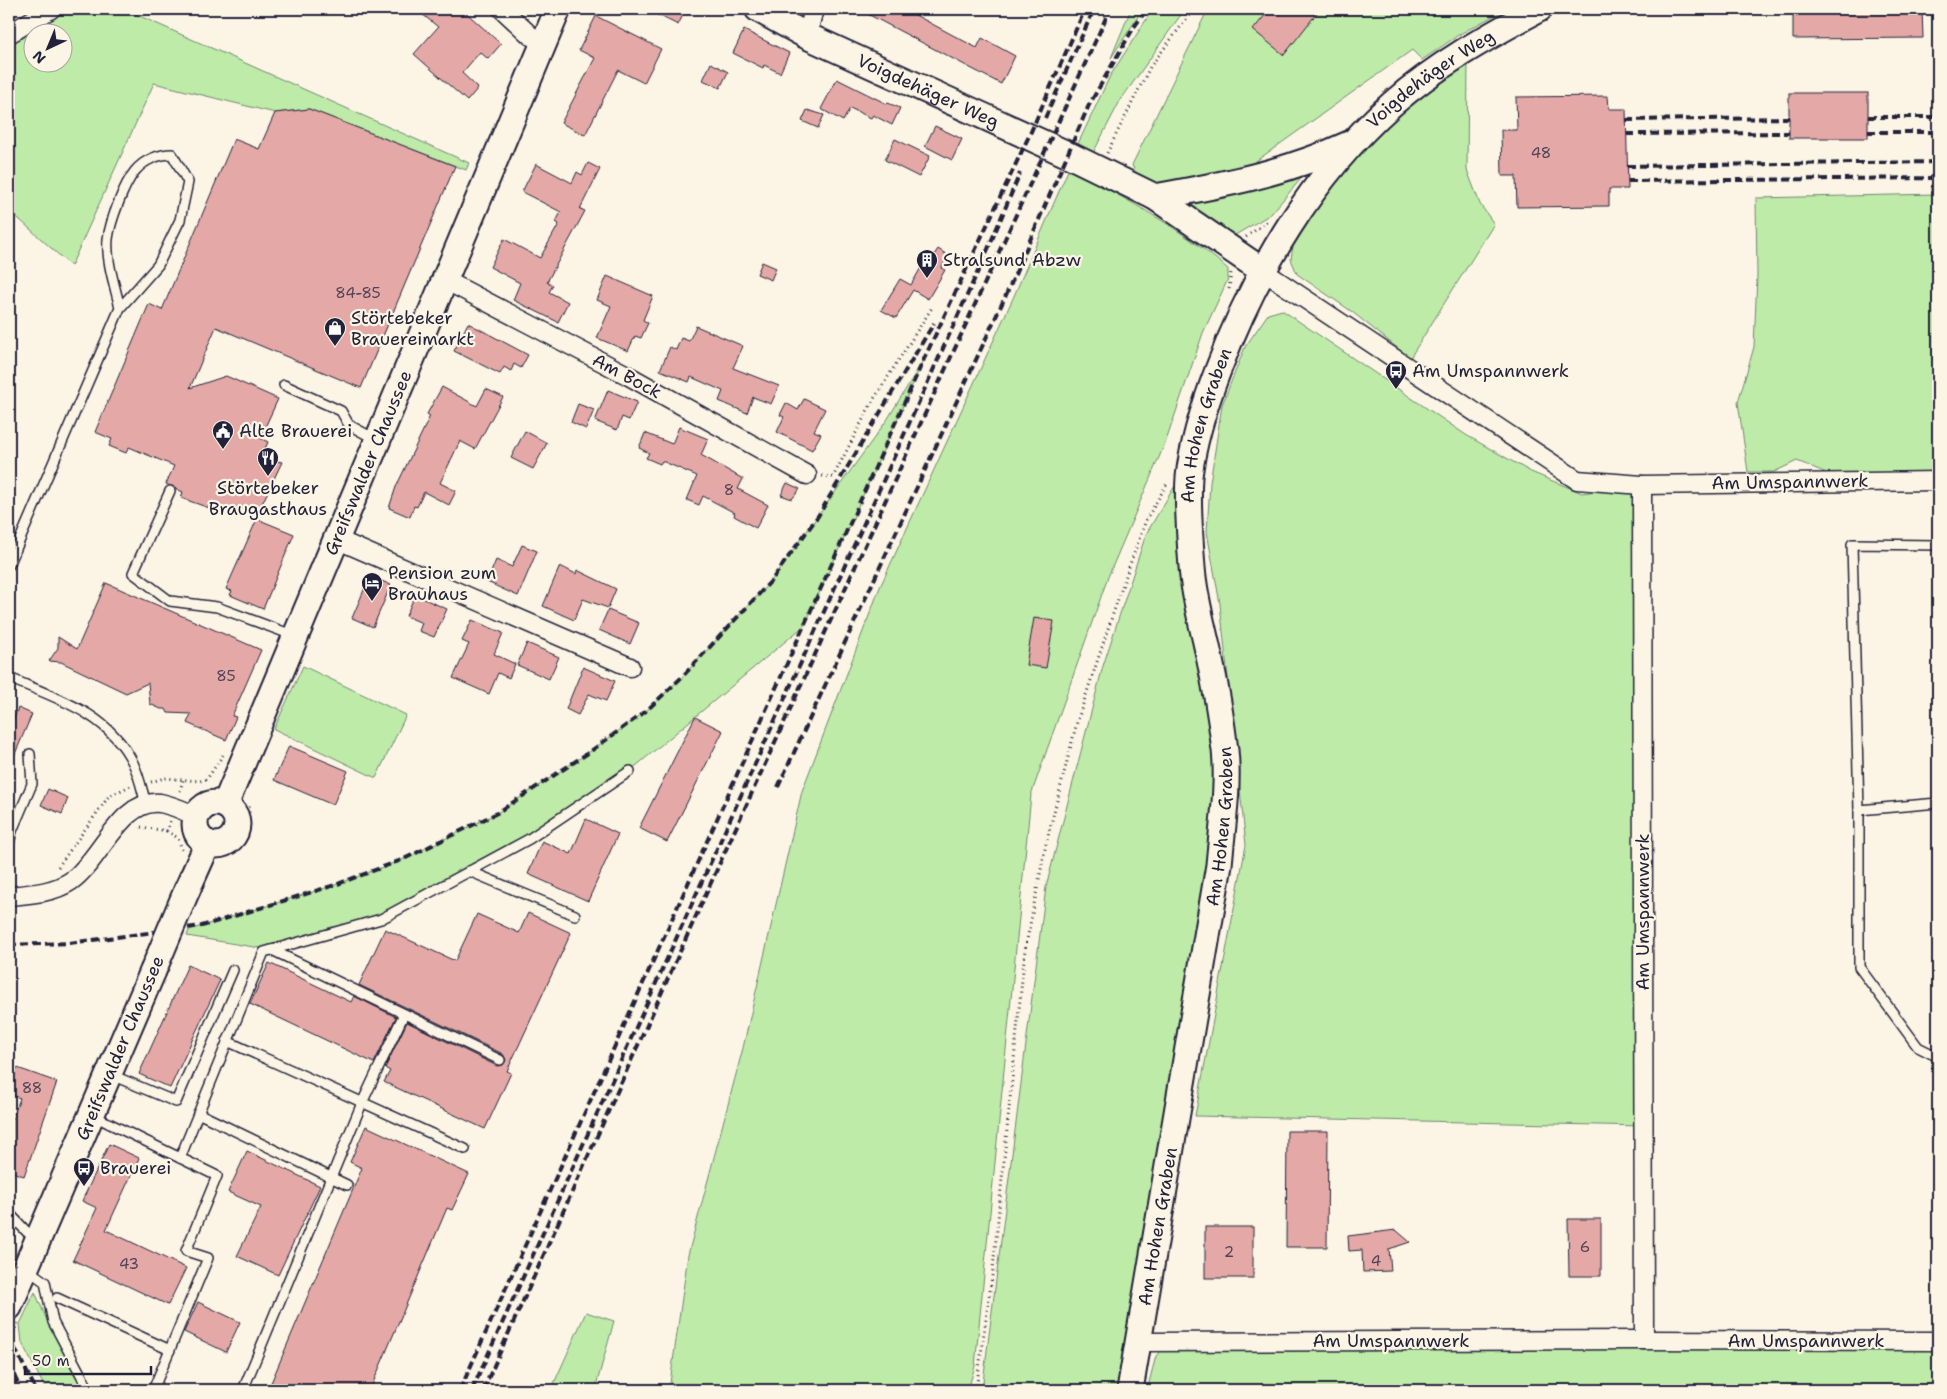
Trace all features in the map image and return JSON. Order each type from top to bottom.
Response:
[{"type":"street","points":[[9,34],[51,9]]},
{"type":"street","points":[[502,9],[531,36],[545,44]]},
{"type":"street","name":"Greifswalder Chaussee","points":[[225,805],[545,44],[558,9]]},
{"type":"street","name":"Voigdehäger Weg","points":[[758,9],[807,36],[1155,197],[1263,271],[1302,207],[1353,142],[1393,104],[1424,79],[1462,53],[1539,9]]},
{"type":"street","points":[[807,36],[814,9]]},
{"type":"street","name":"Voigdehäger Weg","points":[[1155,197],[1246,180],[1319,158],[1353,142]]},
{"type":"street","name":"Am Umspannwerk","points":[[1263,271],[1577,480],[1642,485],[1938,481]]},
{"type":"street","name":"Am Hohen Graben","points":[[1130,1390],[1219,865],[1224,811],[1226,752],[1211,666],[1197,608],[1192,568],[1189,477],[1203,410],[1230,339],[1263,271]]},
{"type":"street","name":"Am Bock","points":[[445,280],[627,375],[807,475]]},
{"type":"street","name":"Am Umspannwerk","points":[[1642,485],[1644,1340]]},
{"type":"street","points":[[336,539],[630,667]]},
{"type":"street","points":[[9,896],[57,888],[72,880],[89,865],[130,811],[146,804],[159,803],[186,811],[211,803],[225,805],[235,815],[236,829],[228,840],[215,845],[215,849],[198,835],[194,822],[186,811]]},
{"type":"street","name":"Greifswalder Chaussee","points":[[13,1314],[26,1268],[38,1237],[187,890],[215,849]]},
{"type":"street","name":"Am Umspannwerk","points":[[1139,1342],[1938,1341]]},
{"type":"lane","points":[[9,565],[120,308],[158,265],[180,220],[188,182],[172,154],[159,154],[135,170],[115,210],[108,240],[112,274],[120,308]]},
{"type":"lane","points":[[284,385],[341,412],[349,425],[378,440]]},
{"type":"lane","points":[[170,491],[133,573],[170,600],[217,607],[295,636]]},
{"type":"lane","points":[[1938,545],[1852,544],[1859,810],[1859,967],[1918,1047],[1938,1057]]},
{"type":"lane","points":[[9,678],[79,708],[105,725],[121,741],[134,764],[146,804]]},
{"type":"lane","points":[[9,844],[12,831],[32,784],[30,754]]},
{"type":"lane","points":[[180,1158],[264,952],[381,919],[529,839],[630,772]]},
{"type":"lane","points":[[1859,810],[1938,803]]},
{"type":"lane","points":[[469,871],[575,915]]},
{"type":"lane","points":[[272,950],[500,1060]]},
{"type":"lane","points":[[109,1074],[176,1102],[232,970]]},
{"type":"lane","points":[[242,1390],[264,1343],[362,1103],[404,1014]]},
{"type":"lane","points":[[227,1041],[465,1149]]},
{"type":"lane","points":[[198,1113],[347,1185]]},
{"type":"lane","points":[[92,1115],[218,1176],[186,1251],[208,1258],[153,1390]]},
{"type":"lane","points":[[9,1213],[27,1232],[38,1237]]},
{"type":"lane","points":[[26,1268],[45,1282],[53,1322],[89,1390]]},
{"type":"lane","points":[[57,1298],[170,1350]]},
{"type":"path","points":[[1098,169],[1150,67],[1194,9]]},
{"type":"path","points":[[1226,297],[1231,275],[1230,259],[1234,251]]},
{"type":"path","points":[[807,475],[833,477],[872,402],[933,306]]},
{"type":"path","points":[[976,1390],[993,1269],[1025,950],[1046,844],[1077,722],[1124,581],[1146,520],[1171,476]]},
{"type":"path","points":[[53,870],[58,868],[110,796],[125,787],[164,778],[200,781],[207,779],[213,771]]},
{"type":"path","points":[[215,849],[240,845],[248,833],[250,798]]},
{"type":"path","points":[[181,856],[181,844],[178,838],[167,831],[186,811]]},
{"type":"path","points":[[9,1342],[13,1314]]},
{"type":"green space","points":[[62,9],[124,9],[469,163],[466,170],[309,109],[275,113],[154,83],[71,266],[9,210],[9,41],[22,33],[22,72],[72,72],[72,22],[40,22]]},
{"type":"green space","points":[[1131,9],[1143,9],[1111,58]]},
{"type":"green space","points":[[1153,9],[1185,9],[1120,101],[1092,155],[1076,148],[1110,76]]},
{"type":"green space","points":[[1208,9],[1506,9],[1460,34],[1422,60],[1412,50],[1242,171],[1155,187],[1136,174],[1132,165]]},
{"type":"green space","points":[[1468,60],[1467,170],[1480,204],[1494,224],[1410,358],[1351,311],[1297,274],[1291,259],[1293,246],[1298,235],[1350,161],[1418,94]]},
{"type":"green space","points":[[1069,168],[1171,226],[1228,269],[1228,279],[1203,333],[1166,441],[1108,577],[1031,795],[975,1366],[968,1390],[669,1390],[688,1255],[743,1048],[802,791],[880,587],[1014,296]]},
{"type":"green space","points":[[1305,174],[1271,214],[1230,238],[1181,200]]},
{"type":"green space","points":[[1938,194],[1938,474],[1829,474],[1797,461],[1774,472],[1748,472],[1738,402],[1754,347],[1757,275],[1756,198]]},
{"type":"green space","points":[[1282,310],[1466,435],[1531,472],[1582,493],[1642,485],[1643,1126],[1195,1116],[1246,845],[1220,604],[1207,532],[1210,483],[1222,405],[1245,347],[1268,314]]},
{"type":"green space","points":[[924,359],[805,625],[630,771],[529,839],[381,919],[272,950],[187,936],[189,930],[335,885],[404,859],[497,813],[588,753],[646,711],[682,677],[771,581],[887,420]]},
{"type":"green space","points":[[1179,479],[1210,705],[1216,769],[1213,836],[1118,1390],[982,1390],[1046,887],[1103,666],[1146,534]]},
{"type":"green space","points":[[303,666],[406,715],[376,778],[274,729]]},
{"type":"green space","points":[[35,1292],[47,1320],[83,1390],[46,1390],[22,1343],[20,1324]]},
{"type":"green space","points":[[586,1312],[614,1321],[595,1390],[551,1390]]},
{"type":"green space","points":[[1938,1341],[1938,1390],[1147,1390],[1156,1356],[1162,1349]]},
{"type":"building","points":[[416,9],[462,9],[501,44],[488,59],[480,52],[462,73],[478,88],[467,101],[414,54],[438,27]]},
{"type":"building","points":[[646,9],[686,9],[678,25]]},
{"type":"building","points":[[858,9],[904,9],[977,48],[982,38],[1015,56],[1001,84]]},
{"type":"building","points":[[1270,9],[1320,9],[1284,55],[1253,30]]},
{"type":"building","points":[[1793,9],[1922,9],[1923,38],[1793,39]]},
{"type":"building","points":[[596,16],[661,49],[644,83],[618,70],[585,135],[561,123],[595,58],[579,50]]},
{"type":"building","points":[[744,30],[789,53],[780,73],[764,65],[763,68],[733,53]]},
{"type":"building","points":[[711,63],[728,72],[720,88],[703,80]]},
{"type":"building","points":[[837,79],[887,104],[900,108],[892,125],[873,115],[871,118],[850,108],[843,121],[821,109]]},
{"type":"building","points":[[1789,93],[1868,93],[1868,138],[1789,138]]},
{"type":"building","points":[[1608,96],[1609,109],[1626,109],[1628,189],[1609,189],[1609,206],[1517,207],[1516,176],[1502,176],[1501,130],[1517,130],[1516,97]]},
{"type":"building","points":[[309,109],[455,166],[361,388],[216,327],[190,388],[226,376],[278,399],[260,438],[268,442],[261,458],[282,462],[260,508],[212,509],[181,498],[183,492],[166,484],[174,466],[129,447],[126,453],[109,446],[112,439],[95,432],[149,304],[162,310],[234,139],[259,149],[275,113]]},
{"type":"building","points":[[807,110],[824,115],[818,128],[802,121]]},
{"type":"building","points":[[935,126],[962,139],[952,160],[925,146]]},
{"type":"building","points":[[895,139],[930,156],[919,177],[885,160]]},
{"type":"building","points":[[588,163],[600,169],[580,209],[585,211],[547,282],[553,285],[549,292],[568,302],[558,322],[513,300],[520,283],[490,267],[504,239],[540,258],[559,224],[556,222],[561,212],[522,192],[536,164],[572,183],[577,172],[582,175]]},
{"type":"building","points":[[938,249],[949,256],[941,268],[945,270],[928,299],[913,290],[896,318],[881,310],[900,279],[911,285],[926,259],[930,261]]},
{"type":"building","points":[[762,262],[776,268],[771,280],[757,274]]},
{"type":"building","points":[[607,276],[653,296],[643,320],[648,323],[641,338],[635,336],[628,351],[597,338],[611,306],[597,300]]},
{"type":"building","points":[[468,323],[528,355],[521,368],[514,364],[511,371],[504,367],[500,374],[454,351]]},
{"type":"building","points":[[696,326],[743,346],[733,368],[779,386],[771,404],[753,397],[747,413],[719,401],[723,391],[691,377],[689,382],[660,370],[670,347],[676,350],[681,338],[689,341]]},
{"type":"building","points":[[442,387],[477,406],[486,389],[503,397],[475,449],[460,441],[440,483],[456,491],[449,505],[424,492],[417,507],[414,506],[410,517],[389,508],[396,487],[430,416],[427,414]]},
{"type":"building","points":[[608,390],[637,402],[629,420],[622,417],[617,430],[595,421]]},
{"type":"building","points":[[804,399],[825,409],[814,431],[821,434],[812,450],[777,432],[784,417],[780,415],[786,403],[798,410]]},
{"type":"building","points":[[578,404],[594,410],[586,429],[571,422]]},
{"type":"building","points":[[679,427],[708,439],[701,455],[743,479],[738,489],[768,505],[756,528],[734,516],[735,513],[703,496],[699,505],[687,500],[697,476],[662,461],[660,464],[646,458],[649,453],[639,448],[645,433],[672,444]]},
{"type":"building","points":[[525,431],[547,443],[533,469],[511,458]]},
{"type":"building","points":[[787,483],[800,489],[792,499],[781,495]]},
{"type":"building","points":[[257,519],[294,534],[263,609],[230,595],[232,591],[226,589]]},
{"type":"building","points":[[522,545],[537,551],[518,596],[487,582],[496,560],[512,567]]},
{"type":"building","points":[[560,566],[576,574],[577,570],[616,589],[608,608],[583,599],[574,620],[543,606]]},
{"type":"building","name":"Pension zum Brauhaus","points":[[370,576],[391,585],[373,627],[352,618]]},
{"type":"building","points":[[106,583],[261,650],[232,716],[236,717],[226,740],[187,723],[191,714],[168,713],[166,709],[150,704],[148,683],[126,693],[61,662],[49,661],[58,648],[58,637],[77,649]]},
{"type":"building","points":[[415,595],[447,609],[434,637],[419,631],[422,623],[406,616]]},
{"type":"building","points":[[608,610],[639,623],[630,644],[599,630]]},
{"type":"building","points":[[1034,618],[1054,621],[1046,668],[1026,665]]},
{"type":"building","points":[[472,620],[503,633],[494,654],[515,664],[509,678],[498,673],[489,694],[453,678],[469,644],[462,641]]},
{"type":"building","points":[[527,643],[559,657],[549,679],[517,665]]},
{"type":"building","points":[[583,667],[615,681],[606,701],[589,694],[578,715],[566,709]]},
{"type":"building","points":[[18,708],[32,714],[9,768],[9,731]]},
{"type":"building","points":[[695,717],[723,731],[667,842],[639,828]]},
{"type":"building","points":[[289,746],[348,771],[333,805],[274,780]]},
{"type":"building","points":[[48,789],[68,798],[62,814],[41,805]]},
{"type":"building","points":[[586,819],[618,834],[588,901],[528,874],[542,841],[571,854]]},
{"type":"building","points":[[528,913],[571,933],[507,1071],[511,1073],[485,1129],[384,1082],[390,1071],[385,1068],[407,1022],[497,1066],[503,1065],[506,1060],[503,1054],[359,985],[385,929],[455,961],[477,914],[519,933]]},
{"type":"building","points":[[269,963],[351,1002],[354,996],[396,1017],[374,1063],[250,1004]]},
{"type":"building","points":[[188,965],[220,980],[170,1088],[139,1074]]},
{"type":"building","points":[[9,1065],[57,1082],[24,1176],[9,1171],[9,1129],[20,1098],[9,1094]]},
{"type":"building","points":[[366,1126],[469,1174],[452,1210],[447,1208],[370,1390],[268,1390],[362,1168],[350,1162]]},
{"type":"building","points":[[1287,1131],[1328,1131],[1327,1247],[1286,1247]]},
{"type":"building","points":[[109,1144],[139,1158],[106,1230],[186,1268],[168,1305],[73,1260],[97,1208],[82,1201]]},
{"type":"building","points":[[247,1151],[320,1186],[278,1275],[237,1256],[261,1207],[228,1192]]},
{"type":"building","points":[[1568,1219],[1601,1219],[1601,1276],[1569,1276]]},
{"type":"building","points":[[1205,1227],[1253,1227],[1253,1278],[1205,1278]]},
{"type":"building","points":[[1396,1230],[1410,1242],[1389,1249],[1391,1271],[1363,1272],[1362,1250],[1349,1251],[1348,1236]]},
{"type":"building","points":[[198,1302],[240,1322],[226,1352],[184,1332]]},
{"type":"railway","points":[[460,1390],[924,359],[1029,136],[1085,9]]},
{"type":"railway","points":[[1045,118],[1094,9]]},
{"type":"railway","points":[[483,1390],[723,856],[1110,9]]},
{"type":"railway","points":[[778,787],[1006,295],[1089,105],[1134,27],[1147,9]]},
{"type":"railway","points":[[1868,117],[1938,117]]},
{"type":"railway","points":[[1626,120],[1789,118]]},
{"type":"railway","points":[[1868,132],[1938,132]]},
{"type":"railway","points":[[1627,134],[1789,133]]},
{"type":"railway","points":[[1627,166],[1938,162]]},
{"type":"railway","points":[[472,1390],[988,249],[1020,173]]},
{"type":"railway","points":[[1628,181],[1938,178]]},
{"type":"railway","points":[[9,945],[69,943],[202,926],[335,885],[404,859],[497,813],[588,753],[646,711],[682,677],[771,581],[818,516],[934,323]]},
{"type":"railway","points":[[9,1337],[36,1390]]},
{"type":"railway","points":[[9,1365],[21,1390]]},
{"type":"place","name":"Stralsund Abzw","points":[[927,279]]},
{"type":"place","name":"Störtebeker Brauereimarkt","points":[[335,347]]},
{"type":"place","name":"Am Umspannwerk","points":[[1396,390]]},
{"type":"place","name":"Alte Brauerei","points":[[223,450]]},
{"type":"place","name":"Störtebeker Braugasthaus","points":[[268,477]]},
{"type":"place","name":"Pension zum Brauhaus","points":[[372,602]]},
{"type":"place","name":"Brauerei","points":[[84,1187]]}]
